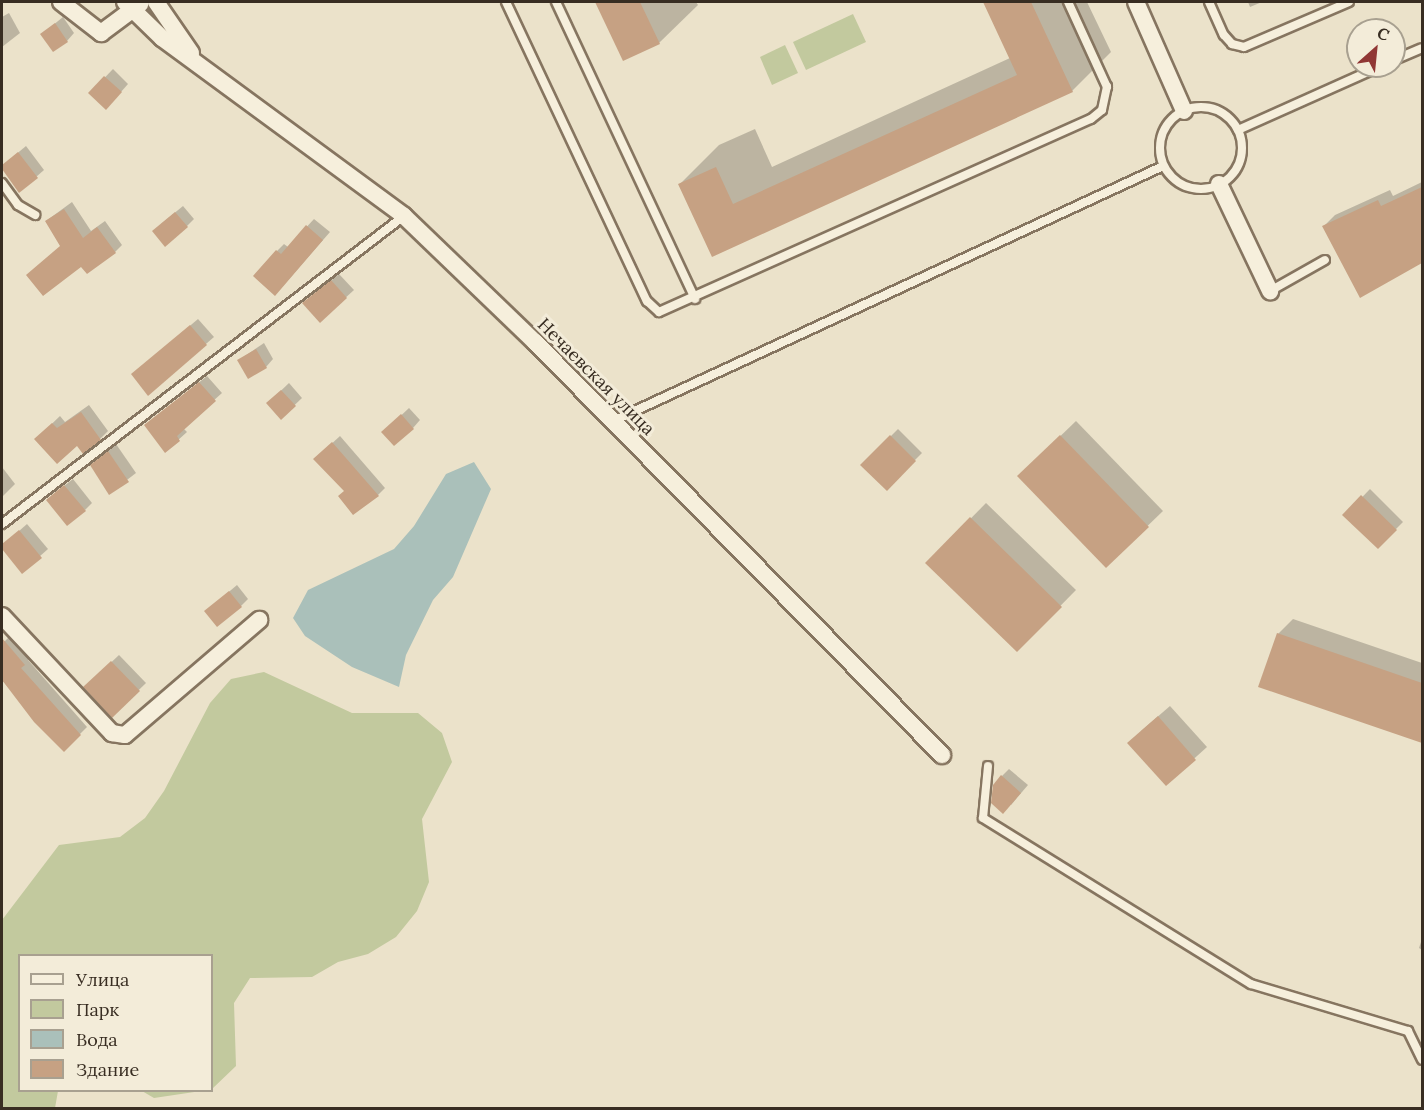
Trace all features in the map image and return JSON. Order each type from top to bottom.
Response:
[{"type":"street","points":[[61,2],[101,33],[138,4]]},
{"type":"street","points":[[1136,2],[1184,111]]},
{"type":"street","name":"Нечаевская улица","points":[[138,4],[162,38],[195,59],[404,216],[613,421],[942,755]]},
{"type":"street","name":"Нечаевская улица","points":[[138,4],[195,59]]},
{"type":"street","points":[[1220,184],[1270,291]]},
{"type":"street","points":[[2,616],[112,733],[125,735],[258,620]]},
{"type":"lane","points":[[506,2],[647,302],[659,312],[695,299],[1091,119],[1102,110],[1107,87],[1068,2]]},
{"type":"lane","points":[[556,2],[695,299]]},
{"type":"lane","points":[[1209,2],[1224,35],[1232,44],[1244,47],[1349,2]]},
{"type":"lane","points":[[1406,55],[1422,48]]},
{"type":"lane","points":[[1238,130],[1354,78]]},
{"type":"lane","points":[[1209,108],[1221,113],[1238,130],[1241,155],[1238,166],[1220,184],[1201,189],[1189,188],[1179,183],[1163,166],[1160,143],[1164,130],[1184,111],[1209,108]]},
{"type":"lane","points":[[613,421],[1163,166]]},
{"type":"lane","points":[[2,183],[18,205],[34,215]]},
{"type":"lane","points":[[2,524],[404,216]]},
{"type":"lane","points":[[1270,291],[1325,260]]},
{"type":"lane","points":[[988,766],[983,818],[1251,984],[1408,1031],[1422,1060]]},
{"type":"green space","points":[[853,14],[866,42],[806,70],[793,42]]},
{"type":"green space","points":[[785,45],[798,73],[772,85],[760,57]]},
{"type":"green space","points":[[264,672],[352,713],[418,713],[442,733],[452,762],[422,819],[429,882],[417,911],[396,937],[368,954],[338,962],[312,977],[250,978],[234,1003],[236,1066],[213,1088],[213,954],[18,954],[18,1092],[58,1092],[55,1108],[2,1108],[2,920],[59,845],[120,837],[145,818],[164,791],[210,703],[231,679]]},
{"type":"green space","points":[[144,1092],[194,1092],[154,1098]]},
{"type":"water","points":[[474,462],[491,489],[453,577],[433,600],[406,655],[399,687],[352,667],[305,636],[293,618],[308,590],[394,549],[414,526],[446,474]]},
{"type":"building","points":[[595,2],[640,2],[660,44],[623,61]]},
{"type":"building","points":[[983,2],[1031,2],[1073,92],[712,257],[678,184],[716,167],[733,204],[1017,75]]},
{"type":"building","points":[[55,23],[68,42],[53,52],[40,34]]},
{"type":"building","points":[[104,76],[122,92],[106,110],[88,93]]},
{"type":"building","points":[[18,152],[38,178],[19,193],[2,169],[2,165]]},
{"type":"building","points":[[1422,187],[1422,263],[1360,298],[1322,226],[1378,200],[1381,206]]},
{"type":"building","points":[[64,209],[83,238],[97,227],[116,253],[87,274],[81,267],[43,296],[26,275],[60,246],[45,221]]},
{"type":"building","points":[[175,212],[188,227],[165,247],[152,231]]},
{"type":"building","points":[[306,225],[323,240],[275,296],[253,276],[276,250],[281,254]]},
{"type":"building","points":[[331,280],[347,298],[320,323],[302,303]]},
{"type":"building","points":[[190,325],[207,345],[148,396],[131,374]]},
{"type":"building","points":[[256,349],[267,368],[248,379],[237,360]]},
{"type":"building","points":[[199,382],[216,401],[177,436],[180,441],[165,453],[144,425]]},
{"type":"building","points":[[281,390],[296,406],[281,420],[266,403]]},
{"type":"building","points":[[81,412],[101,440],[83,454],[77,446],[57,464],[34,439],[52,423],[57,428]]},
{"type":"building","points":[[401,414],[414,429],[394,446],[381,432]]},
{"type":"building","points":[[890,435],[916,461],[887,491],[860,465]]},
{"type":"building","points":[[1060,435],[1149,527],[1106,568],[1017,476]]},
{"type":"building","points":[[332,442],[379,496],[353,515],[338,496],[344,491],[313,459]]},
{"type":"building","points":[[108,451],[129,482],[109,495],[90,465]]},
{"type":"building","points":[[64,485],[86,511],[67,526],[46,500]]},
{"type":"building","points":[[1361,495],[1397,530],[1378,549],[1342,515]]},
{"type":"building","points":[[970,517],[1062,607],[1017,652],[925,563]]},
{"type":"building","points":[[19,530],[42,558],[22,574],[2,549],[2,544]]},
{"type":"building","points":[[229,591],[242,607],[217,627],[204,611]]},
{"type":"building","points":[[1277,633],[1422,683],[1422,743],[1258,687]]},
{"type":"building","points":[[2,638],[25,665],[21,668],[81,735],[64,752],[34,722],[2,680]]},
{"type":"building","points":[[111,661],[140,691],[112,718],[83,687]]},
{"type":"building","points":[[1158,716],[1196,760],[1166,786],[1127,743]]},
{"type":"building","points":[[1001,775],[1021,793],[1003,814],[991,803],[993,785]]}]
